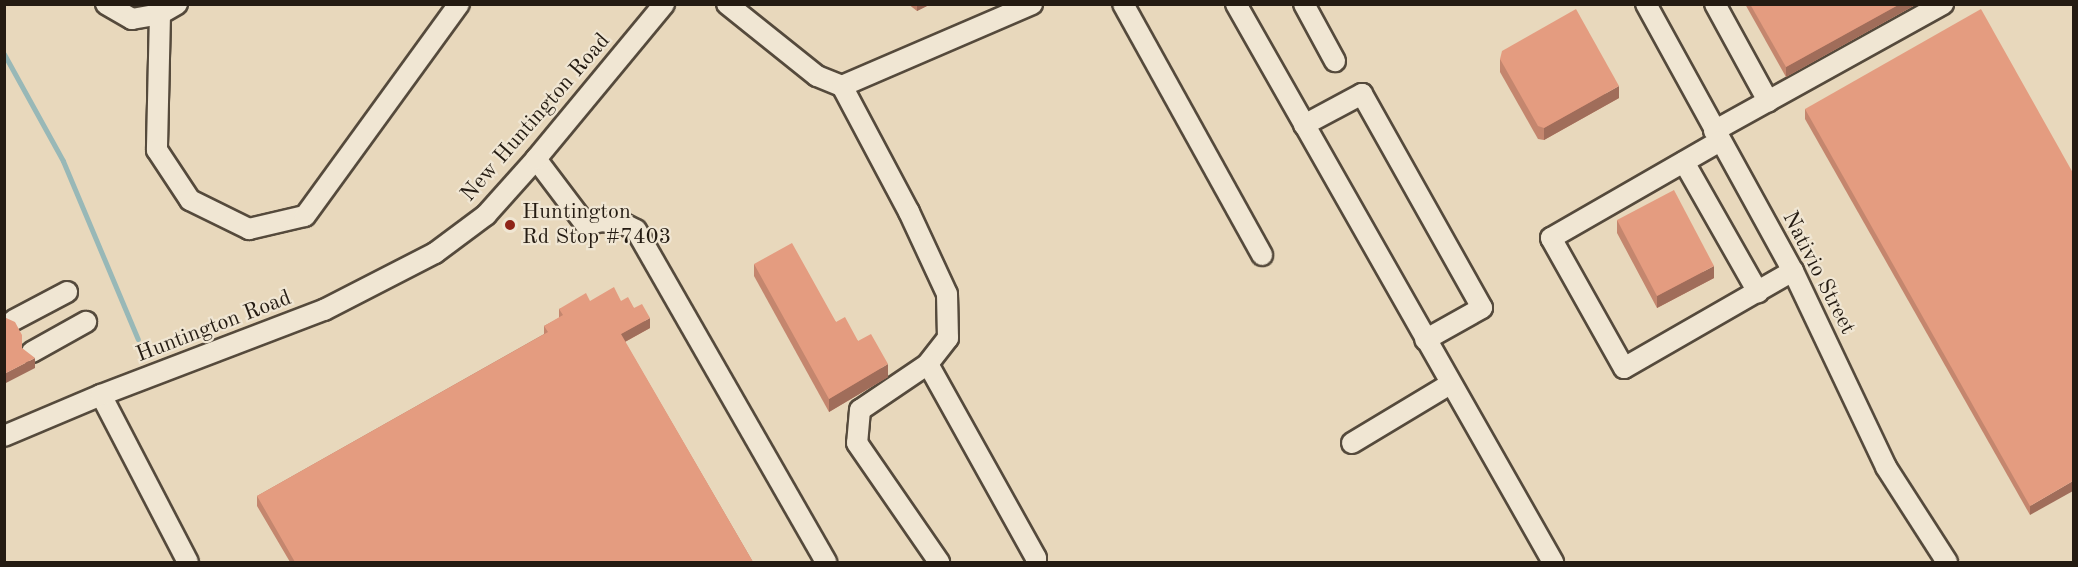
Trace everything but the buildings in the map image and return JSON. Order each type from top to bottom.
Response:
[{"type":"street","points":[[106,4],[132,19],[168,9],[157,150],[190,200],[249,229],[305,216],[459,4]]},
{"type":"street","name":"New Huntington Road","points":[[435,253],[486,215],[537,159],[664,4]]},
{"type":"street","points":[[728,4],[817,76],[842,86],[909,212],[947,294],[948,338],[928,364],[860,410],[857,443],[939,562]]},
{"type":"street","points":[[842,86],[1032,4]]},
{"type":"street","points":[[1123,4],[1262,255]]},
{"type":"street","points":[[1236,4],[1553,562]]},
{"type":"street","points":[[1304,4],[1335,61]]},
{"type":"street","name":"Nativio Street","points":[[1646,4],[1793,272],[1886,467],[1947,562]]},
{"type":"street","points":[[1715,4],[1768,101]]},
{"type":"street","points":[[1793,272],[1624,368],[1551,238],[1684,162],[1768,101],[1943,4]]},
{"type":"street","points":[[1304,125],[1362,94],[1482,308],[1425,340]]},
{"type":"street","points":[[537,159],[585,225],[602,221],[624,224],[636,230],[826,562]]},
{"type":"street","points":[[1684,162],[1758,292]]},
{"type":"street","name":"Huntington Road","points":[[4,436],[101,395],[324,310],[435,253]]},
{"type":"street","points":[[14,320],[67,292]]},
{"type":"street","points":[[32,352],[86,322]]},
{"type":"street","points":[[928,364],[1036,558],[1036,562]]},
{"type":"street","points":[[1352,443],[1450,384]]},
{"type":"street","points":[[101,395],[188,562]]},
{"type":"waterway","points":[[4,54],[63,161],[138,339]]},
{"type":"place","name":"Huntington Rd Stop #7403","points":[[510,225]]}]
